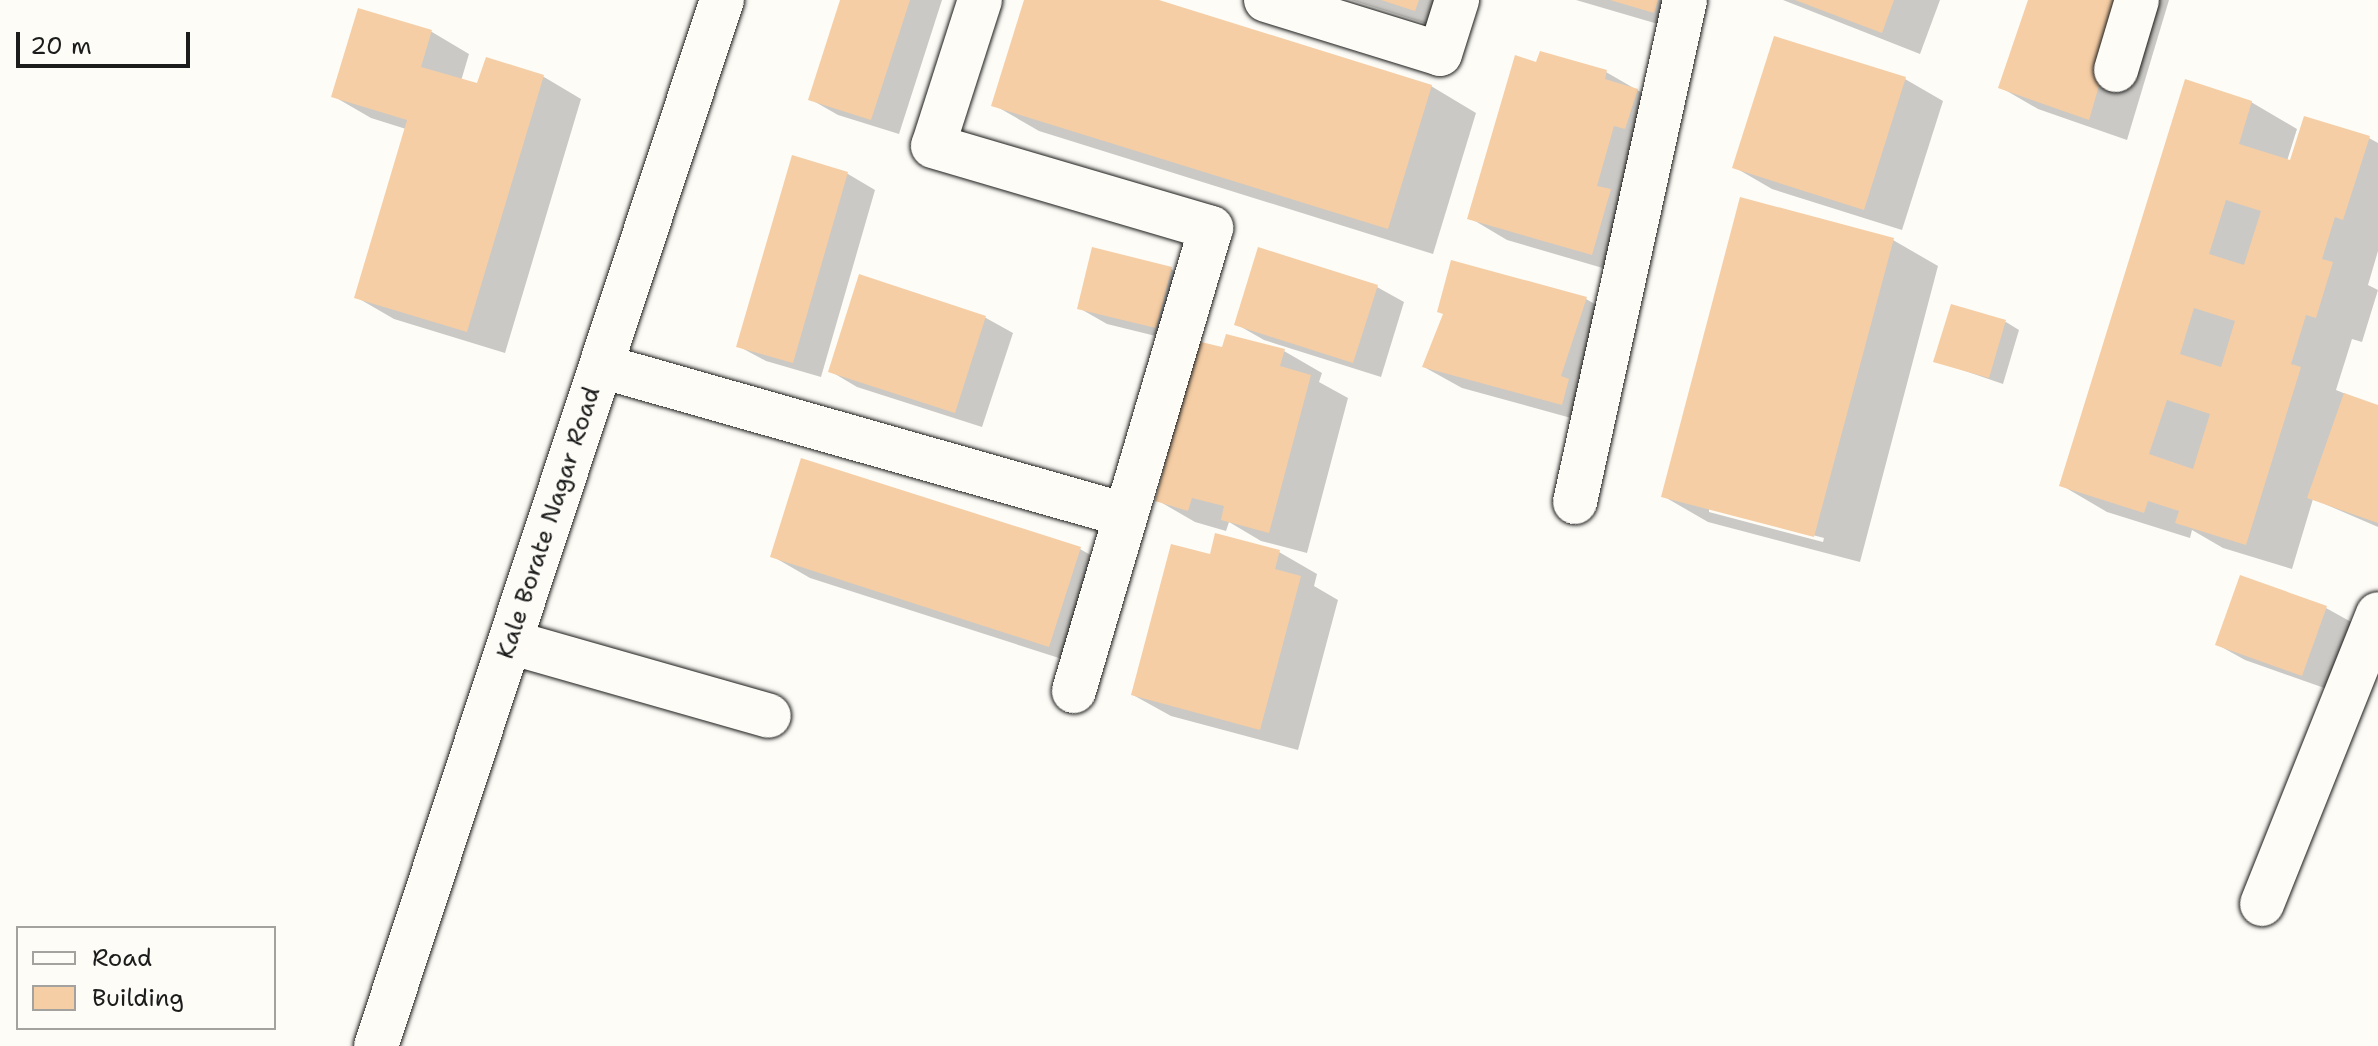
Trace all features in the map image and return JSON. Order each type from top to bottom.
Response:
[{"type":"street","name":"Kale Borate Nagar Road","points":[[376,1046],[722,0]]},
{"type":"street","points":[[980,0],[933,146],[1211,228],[1074,691]]},
{"type":"street","points":[[1266,0],[1440,54],[1457,0]]},
{"type":"street","points":[[1575,502],[1685,0]]},
{"type":"street","points":[[2116,70],[2137,0]]},
{"type":"street","points":[[601,366],[1125,515]]},
{"type":"street","points":[[2262,904],[2378,614]]},
{"type":"street","points":[[510,642],[769,716]]},
{"type":"building","points":[[840,0],[910,0],[871,120],[808,100]]},
{"type":"building","points":[[1024,0],[1159,0],[1432,85],[1388,229],[991,106]]},
{"type":"building","points":[[1381,0],[1419,0],[1415,11]]},
{"type":"building","points":[[1610,0],[1658,0],[1654,13]]},
{"type":"building","points":[[1795,0],[1894,0],[1882,33]]},
{"type":"building","points":[[2028,0],[2124,0],[2089,120],[1998,88]]},
{"type":"building","points":[[358,8],[432,30],[421,67],[477,83],[486,57],[544,75],[467,332],[354,298],[407,120],[331,97]]},
{"type":"building","points":[[1774,36],[1906,77],[1864,210],[1732,168]]},
{"type":"building","points":[[1540,51],[1607,70],[1605,79],[1638,89],[1625,129],[1614,126],[1597,186],[1611,189],[1592,255],[1467,219],[1515,55],[1536,62]]},
{"type":"building","points":[[2185,79],[2252,101],[2239,144],[2290,160],[2304,116],[2370,136],[2343,220],[2335,217],[2322,259],[2333,262],[2316,318],[2306,315],[2291,364],[2301,367],[2246,545],[2175,523],[2179,511],[2148,501],[2144,513],[2059,486]],"holes":[[[2226,200],[2261,211],[2244,265],[2209,254]],[[2194,308],[2235,321],[2221,367],[2180,354]],[[2167,400],[2210,414],[2193,469],[2149,454]]]},
{"type":"building","points":[[792,155],[848,172],[793,363],[736,347]]},
{"type":"building","points":[[1740,197],[1894,238],[1814,537],[1661,497]]},
{"type":"building","points":[[1092,247],[1172,267],[1156,328],[1077,309]]},
{"type":"building","points":[[1258,247],[1378,285],[1353,363],[1234,325]]},
{"type":"building","points":[[1451,260],[1587,297],[1561,376],[1569,379],[1562,405],[1422,367],[1443,314],[1437,312]]},
{"type":"building","points":[[859,274],[986,316],[955,413],[828,372]]},
{"type":"building","points":[[1951,304],[2006,320],[1989,378],[1933,362]]},
{"type":"building","points":[[1226,334],[1285,349],[1280,366],[1311,375],[1269,533],[1221,520],[1224,506],[1192,498],[1188,511],[1155,501],[1197,341],[1222,347]]},
{"type":"building","points":[[2344,393],[2378,405],[2378,523],[2307,498]]},
{"type":"building","points":[[801,458],[1081,547],[1049,647],[770,557]]},
{"type":"building","points":[[1215,533],[1280,550],[1275,569],[1301,576],[1260,730],[1131,695],[1171,544],[1210,554]]},
{"type":"building","points":[[2240,575],[2327,606],[2302,676],[2215,645]]}]
